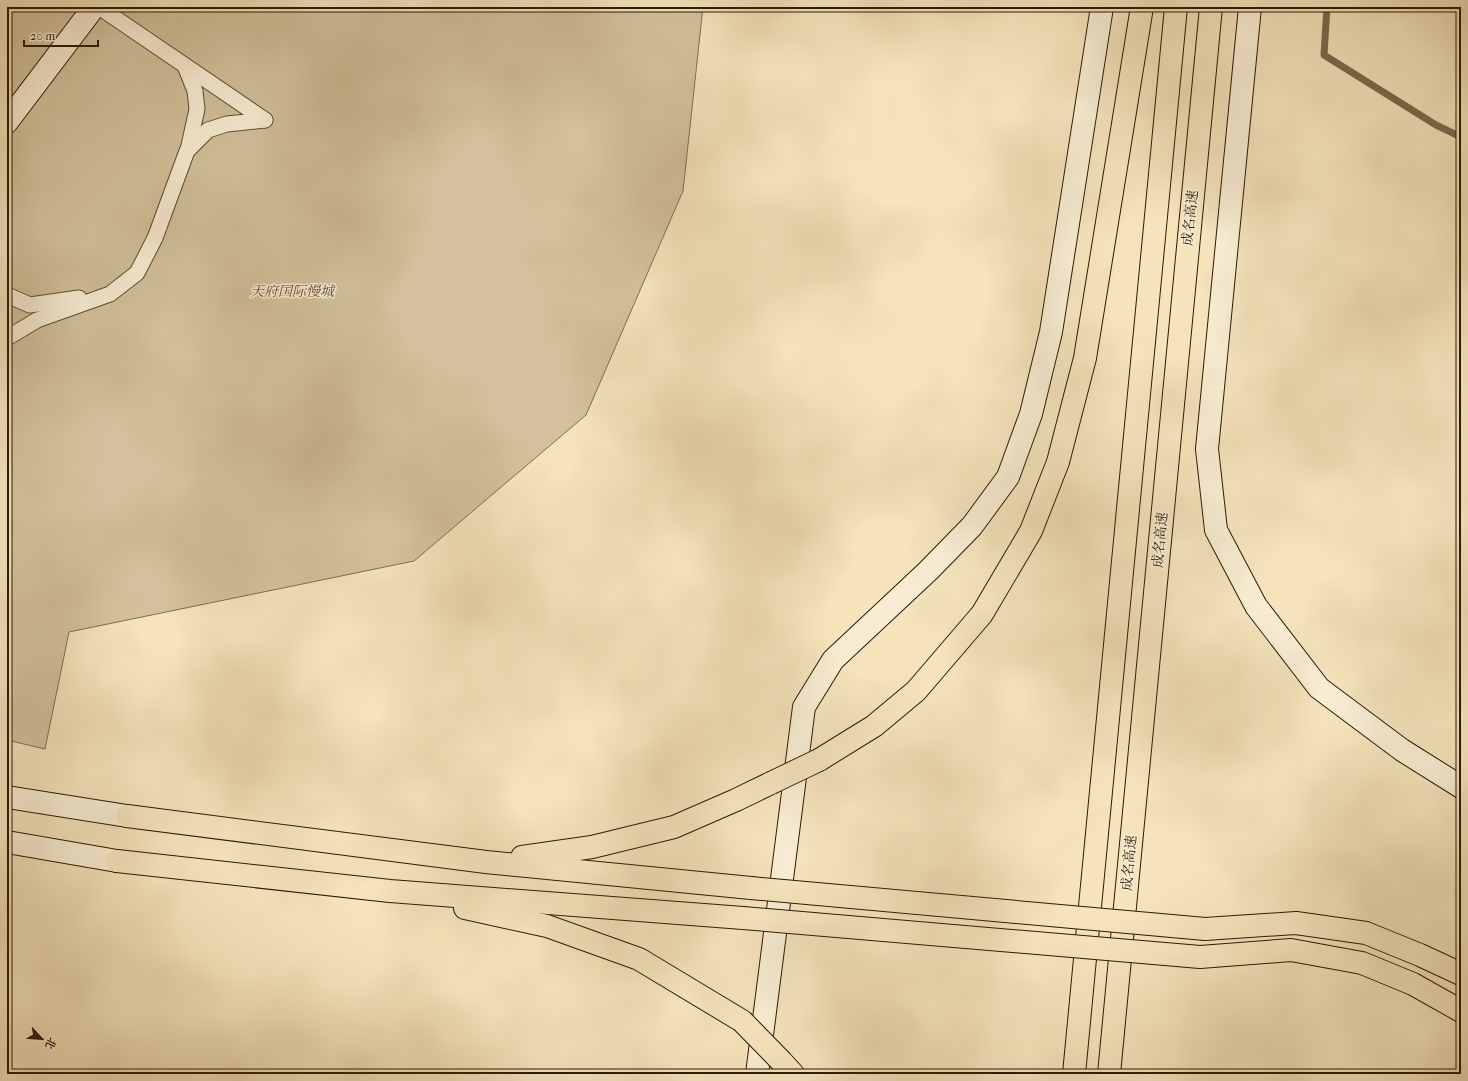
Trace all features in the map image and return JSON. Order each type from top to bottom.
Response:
[{"type":"highway","points":[[486,862],[592,847],[674,826],[736,800],[819,760],[874,726],[916,691],[982,614],[1031,531],[1058,462],[1085,358],[1142,7]]},
{"type":"highway","points":[[1074,1074],[1176,7]]},
{"type":"highway","name":"成名高速","points":[[1109,1074],[1211,7]]},
{"type":"highway","points":[[127,816],[486,862],[750,888],[1205,929],[1296,923],[1366,933],[1461,974]]},
{"type":"highway","points":[[117,861],[390,891],[743,918],[1200,957],[1291,950],[1362,963],[1414,984],[1461,1011]]},
{"type":"highway","points":[[390,891],[547,926],[639,959],[742,1021],[787,1068]]},
{"type":"highway","points":[[1119,968],[1120,1074]]},
{"type":"street","points":[[7,122],[94,7]]},
{"type":"street","points":[[756,1074],[804,707],[833,660],[928,571],[972,526],[1008,477],[1031,414],[1051,332],[1102,7]]},
{"type":"street","points":[[1250,7],[1207,449],[1216,530],[1256,606],[1319,688],[1402,750],[1461,787]]},
{"type":"street","points":[[7,797],[127,816]]},
{"type":"street","points":[[7,842],[117,861]]},
{"type":"lane","points":[[99,7],[265,120],[227,124],[208,130],[187,151]]},
{"type":"lane","points":[[7,338],[37,320],[110,294],[137,273],[154,238],[187,151],[197,109],[195,91],[185,66]]},
{"type":"lane","points":[[7,295],[30,305],[110,294]]},
{"type":"green space","name":"天府国际慢城","points":[[7,7],[703,7],[683,191],[586,415],[414,561],[69,632],[45,749],[7,740]]},
{"type":"waterway","points":[[1327,7],[1324,55],[1436,125],[1461,137]]}]
